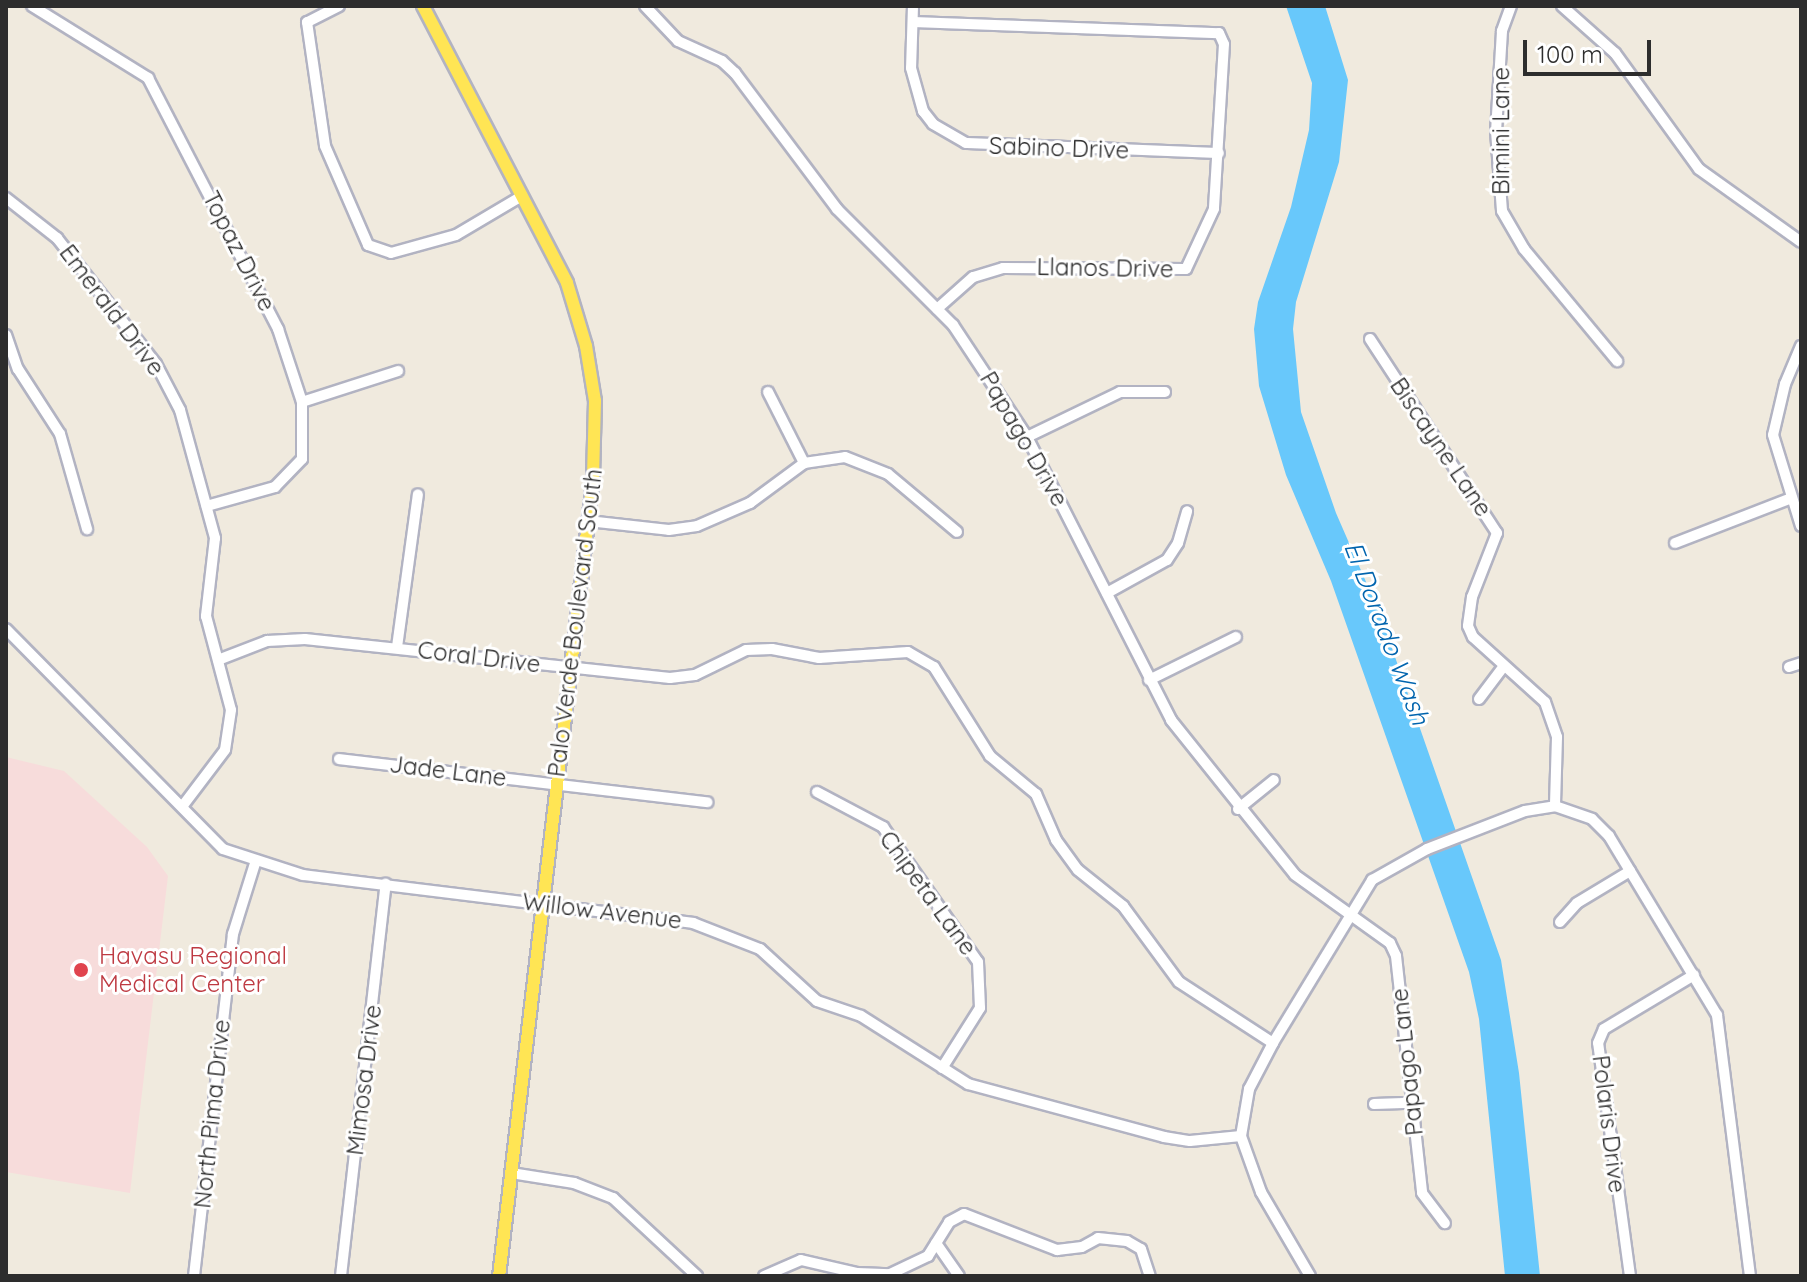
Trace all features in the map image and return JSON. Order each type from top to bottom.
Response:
[{"type":"main road","name":"Palo Verde Boulevard South","points":[[423,6],[567,283],[593,374],[596,431],[588,521],[499,1276]]},
{"type":"street","name":"Topaz Drive","points":[[32,6],[148,78],[278,329],[302,402],[306,442],[293,473],[275,487],[207,506]]},
{"type":"street","points":[[339,6],[307,22],[325,146],[368,245],[391,253],[456,235],[522,196]]},
{"type":"street","name":"Papago Drive","points":[[645,6],[678,41],[722,61],[735,73],[837,209],[966,342],[1027,437],[1171,720],[1238,809],[1295,875],[1351,914]]},
{"type":"street","name":"Sabino Drive","points":[[913,6],[911,68],[923,111],[933,124],[966,143],[1219,153]]},
{"type":"street","name":"Bimini Lane","points":[[1511,6],[1502,31],[1496,131],[1502,211],[1524,249],[1617,361]]},
{"type":"street","points":[[1562,6],[1615,53],[1699,169],[1801,242]]},
{"type":"street","name":"Llanos Drive","points":[[913,22],[1219,33],[1224,44],[1214,209],[1186,269],[989,271],[959,287],[937,309]]},
{"type":"street","name":"Emerald Drive","points":[[6,198],[57,238],[156,364],[180,410],[207,506],[216,553],[206,616],[228,688],[230,730],[214,771],[184,804]]},
{"type":"street","points":[[6,335],[18,369],[60,434],[87,529]]},
{"type":"street","name":"Biscayne Lane","points":[[1370,339],[1494,525],[1495,548],[1467,621],[1473,637],[1532,687],[1552,717],[1557,737],[1555,806]]},
{"type":"street","points":[[1801,346],[1785,384],[1773,435],[1789,499],[1801,526]]},
{"type":"street","points":[[302,402],[398,371]]},
{"type":"street","points":[[768,392],[804,463]]},
{"type":"street","points":[[1027,437],[1120,392],[1165,392]]},
{"type":"street","points":[[588,521],[669,530],[697,526],[750,503],[804,463],[845,457],[870,464],[957,532]]},
{"type":"street","points":[[397,647],[418,494]]},
{"type":"street","points":[[1675,543],[1789,499]]},
{"type":"street","points":[[1107,593],[1167,560],[1178,543],[1187,511]]},
{"type":"street","name":"Willow Avenue","points":[[6,629],[184,804],[223,849],[303,875],[693,923],[727,933],[760,949],[817,1001],[861,1016],[968,1084],[1164,1137],[1190,1141],[1241,1136]]},
{"type":"street","points":[[1149,680],[1236,637]]},
{"type":"street","name":"Coral Drive","points":[[218,660],[286,638],[397,647],[670,678],[695,675],[746,650],[772,649],[819,658],[890,649],[924,659],[962,706],[990,756],[1036,794],[1056,840],[1078,870],[1123,906],[1179,982],[1273,1043]]},
{"type":"street","points":[[1789,667],[1801,663]]},
{"type":"street","points":[[1479,699],[1504,666]]},
{"type":"street","name":"Jade Lane","points":[[339,759],[707,802]]},
{"type":"street","points":[[1238,809],[1274,780]]},
{"type":"street","name":"Chipeta Lane","points":[[817,792],[883,827],[978,962],[980,1008],[942,1068]]},
{"type":"street","points":[[1310,1276],[1261,1192],[1241,1136],[1249,1089],[1273,1043],[1372,880],[1393,864],[1525,811],[1555,806],[1592,819],[1630,871],[1717,1015],[1750,1276]]},
{"type":"street","name":"North Pima Drive","points":[[194,1276],[233,934],[256,860]]},
{"type":"street","points":[[1560,922],[1577,903],[1630,871]]},
{"type":"street","name":"Mimosa Drive","points":[[341,1276],[386,884]]},
{"type":"street","name":"Papago Lane","points":[[1351,914],[1380,931],[1396,956],[1422,1193],[1445,1223]]},
{"type":"street","name":"Polaris Drive","points":[[1630,1276],[1598,1043],[1604,1029],[1694,975]]},
{"type":"street","points":[[1374,1104],[1411,1103]]},
{"type":"street","points":[[511,1173],[574,1183],[613,1198],[697,1276]]},
{"type":"street","points":[[764,1276],[801,1260],[857,1273],[890,1274],[928,1256],[949,1222],[964,1214],[1057,1250],[1082,1247],[1098,1238],[1127,1241],[1141,1249],[1150,1276]]},
{"type":"street","points":[[936,1243],[959,1276]]},
{"type":"shaded area","name":"Havasu Regional Medical Center","points":[[6,757],[64,771],[147,847],[168,876],[130,1193],[6,1172]]},
{"type":"water","points":[[1286,6],[1325,6],[1348,80],[1339,162],[1296,302],[1293,329],[1301,412],[1336,513],[1380,614],[1501,960],[1519,1073],[1540,1276],[1505,1276],[1479,1019],[1469,972],[1331,581],[1286,475],[1259,386],[1254,329],[1258,302],[1291,207],[1309,130],[1312,83]]},
{"type":"place","name":"Havasu Regional Medical Center","points":[[81,970]]},
{"type":"water label","name":"El Dorado Wash","points":[[1387,633]]}]
